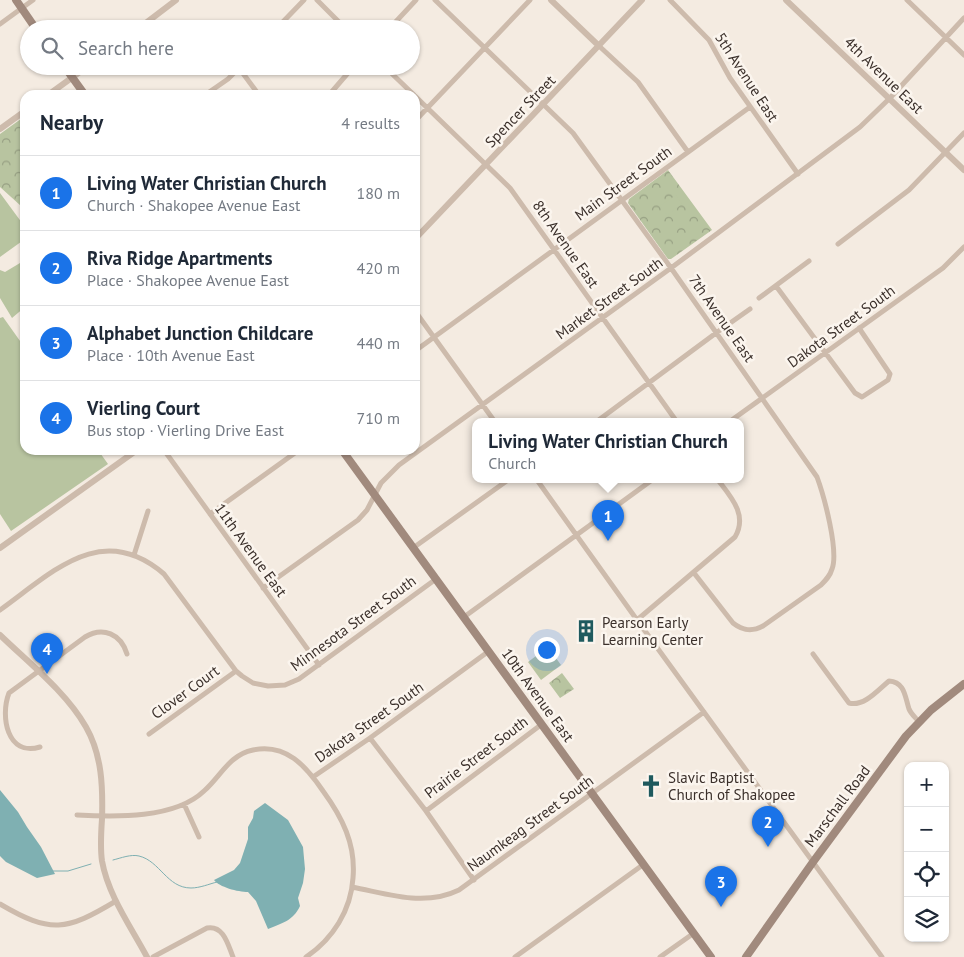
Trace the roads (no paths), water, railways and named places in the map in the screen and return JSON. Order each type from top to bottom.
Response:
[{"type":"main road","points":[[16,0],[30,20]]},
{"type":"main road","points":[[70,75],[81,90]]},
{"type":"main road","name":"10th Avenue East","points":[[346,455],[711,957]]},
{"type":"main road","name":"Marschall Road","points":[[746,957],[906,736],[943,699],[964,684]]},
{"type":"street","points":[[0,24],[33,0]]},
{"type":"street","points":[[150,20],[176,0]]},
{"type":"street","points":[[285,20],[304,0]]},
{"type":"street","points":[[317,0],[337,20]]},
{"type":"street","points":[[397,20],[416,0]]},
{"type":"street","name":"7th Avenue East","points":[[435,0],[573,133],[671,268],[817,477],[824,498],[834,549],[833,569],[829,577],[821,585],[764,626],[756,630],[748,630],[740,628],[733,623],[694,573]]},
{"type":"street","points":[[420,116],[530,0]]},
{"type":"street","points":[[551,0],[638,82],[688,152]]},
{"type":"street","name":"Spencer Street","points":[[420,234],[642,0]]},
{"type":"street","name":"5th Avenue East","points":[[670,0],[709,40],[724,69],[798,174]]},
{"type":"street","name":"4th Avenue East","points":[[786,0],[964,170]]},
{"type":"street","points":[[907,0],[964,55]]},
{"type":"street","name":"Market Street South","points":[[420,451],[860,127],[890,98],[964,18]]},
{"type":"street","points":[[55,90],[76,75]]},
{"type":"street","points":[[211,90],[230,75]]},
{"type":"street","points":[[245,75],[256,90]]},
{"type":"street","points":[[333,90],[346,75]]},
{"type":"street","name":"8th Avenue East","points":[[394,75],[410,90]]},
{"type":"street","name":"8th Avenue East","points":[[420,100],[510,188],[555,248],[602,318],[675,418]]},
{"type":"street","name":"Main Street South","points":[[420,348],[750,107]]},
{"type":"street","points":[[0,129],[20,115]]},
{"type":"street","points":[[838,244],[909,190],[964,133]]},
{"type":"street","name":"Dakota Street South","points":[[734,418],[943,268],[964,247]]},
{"type":"street","points":[[759,298],[809,261]]},
{"type":"street","points":[[776,286],[854,394],[866,396],[888,380],[890,374],[859,328]]},
{"type":"street","points":[[601,418],[750,309]]},
{"type":"street","points":[[420,319],[492,418]]},
{"type":"street","points":[[1,546],[130,455]]},
{"type":"street","name":"11th Avenue East","points":[[168,455],[319,665]]},
{"type":"street","points":[[210,514],[292,455]]},
{"type":"street","name":"Market Street South","points":[[263,588],[358,520],[367,510],[381,484],[392,471],[414,455]]},
{"type":"street","points":[[413,548],[504,483]]},
{"type":"street","points":[[539,483],[882,957]]},
{"type":"street","points":[[464,617],[648,483]]},
{"type":"street","points":[[637,620],[735,537],[739,530],[740,514],[735,503],[720,483]]},
{"type":"street","points":[[134,555],[148,511]]},
{"type":"street","name":"Minnesota Street South","points":[[0,610],[62,566],[80,556],[107,551],[134,555],[148,562],[164,574],[236,671],[253,683],[277,686],[299,679],[436,579]]},
{"type":"street","points":[[40,747],[30,750],[15,743],[7,733],[2,714],[3,706],[9,693],[85,636],[96,632],[106,632],[116,636],[125,647],[127,654]]},
{"type":"street","points":[[0,636],[71,706],[91,738],[100,772],[102,859],[107,881],[147,957]]},
{"type":"street","name":"Dakota Street South","points":[[77,815],[138,814],[184,804],[204,792],[233,760],[251,750],[267,749],[282,752],[296,759],[313,777],[489,651]]},
{"type":"street","points":[[813,654],[848,703],[857,704],[865,701],[889,681],[892,681],[904,691],[909,710],[919,722]]},
{"type":"street","name":"Clover Court","points":[[149,734],[236,671]]},
{"type":"street","name":"Naumkeag Street South","points":[[352,886],[416,899],[433,899],[446,896],[474,880],[704,712]]},
{"type":"street","name":"Prairie Street South","points":[[426,811],[542,724]]},
{"type":"street","points":[[370,738],[426,811],[474,880]]},
{"type":"street","points":[[306,957],[322,944],[338,924],[347,906],[352,886],[353,856],[349,836],[336,809],[313,777]]},
{"type":"street","points":[[184,804],[199,837]]},
{"type":"street","points":[[515,957],[644,864]]},
{"type":"street","points":[[0,904],[34,922],[53,925],[72,923],[116,901]]},
{"type":"street","points":[[153,957],[212,927],[223,934],[233,957]]},
{"type":"street","points":[[660,957],[694,932]]},
{"type":"water","points":[[0,790],[18,812],[41,847],[55,874],[37,878],[6,862],[0,856]]},
{"type":"water","points":[[265,803],[288,820],[303,847],[305,869],[298,898],[300,906],[297,911],[287,921],[268,929],[256,901],[248,892],[229,889],[216,883],[214,880],[234,870],[240,863],[248,839],[248,827],[253,818],[254,811]]},
{"type":"waterway","points":[[113,860],[129,856],[139,856],[153,863],[176,884],[183,887],[201,887],[217,882]]},
{"type":"waterway","points":[[53,871],[68,871],[91,864]]},
{"type":"place","name":"Living Water Christian Church","points":[[608,541]]},
{"type":"place","name":"Pearson Early Learning Center","points":[[586,631]]},
{"type":"place","name":"Vierling Court","points":[[47,674]]},
{"type":"place","name":"Slavic Baptist Church of Shakopee","points":[[651,786]]},
{"type":"place","name":"Riva Ridge Apartments","points":[[768,847]]},
{"type":"place","name":"Alphabet Junction Childcare","points":[[721,907]]}]
